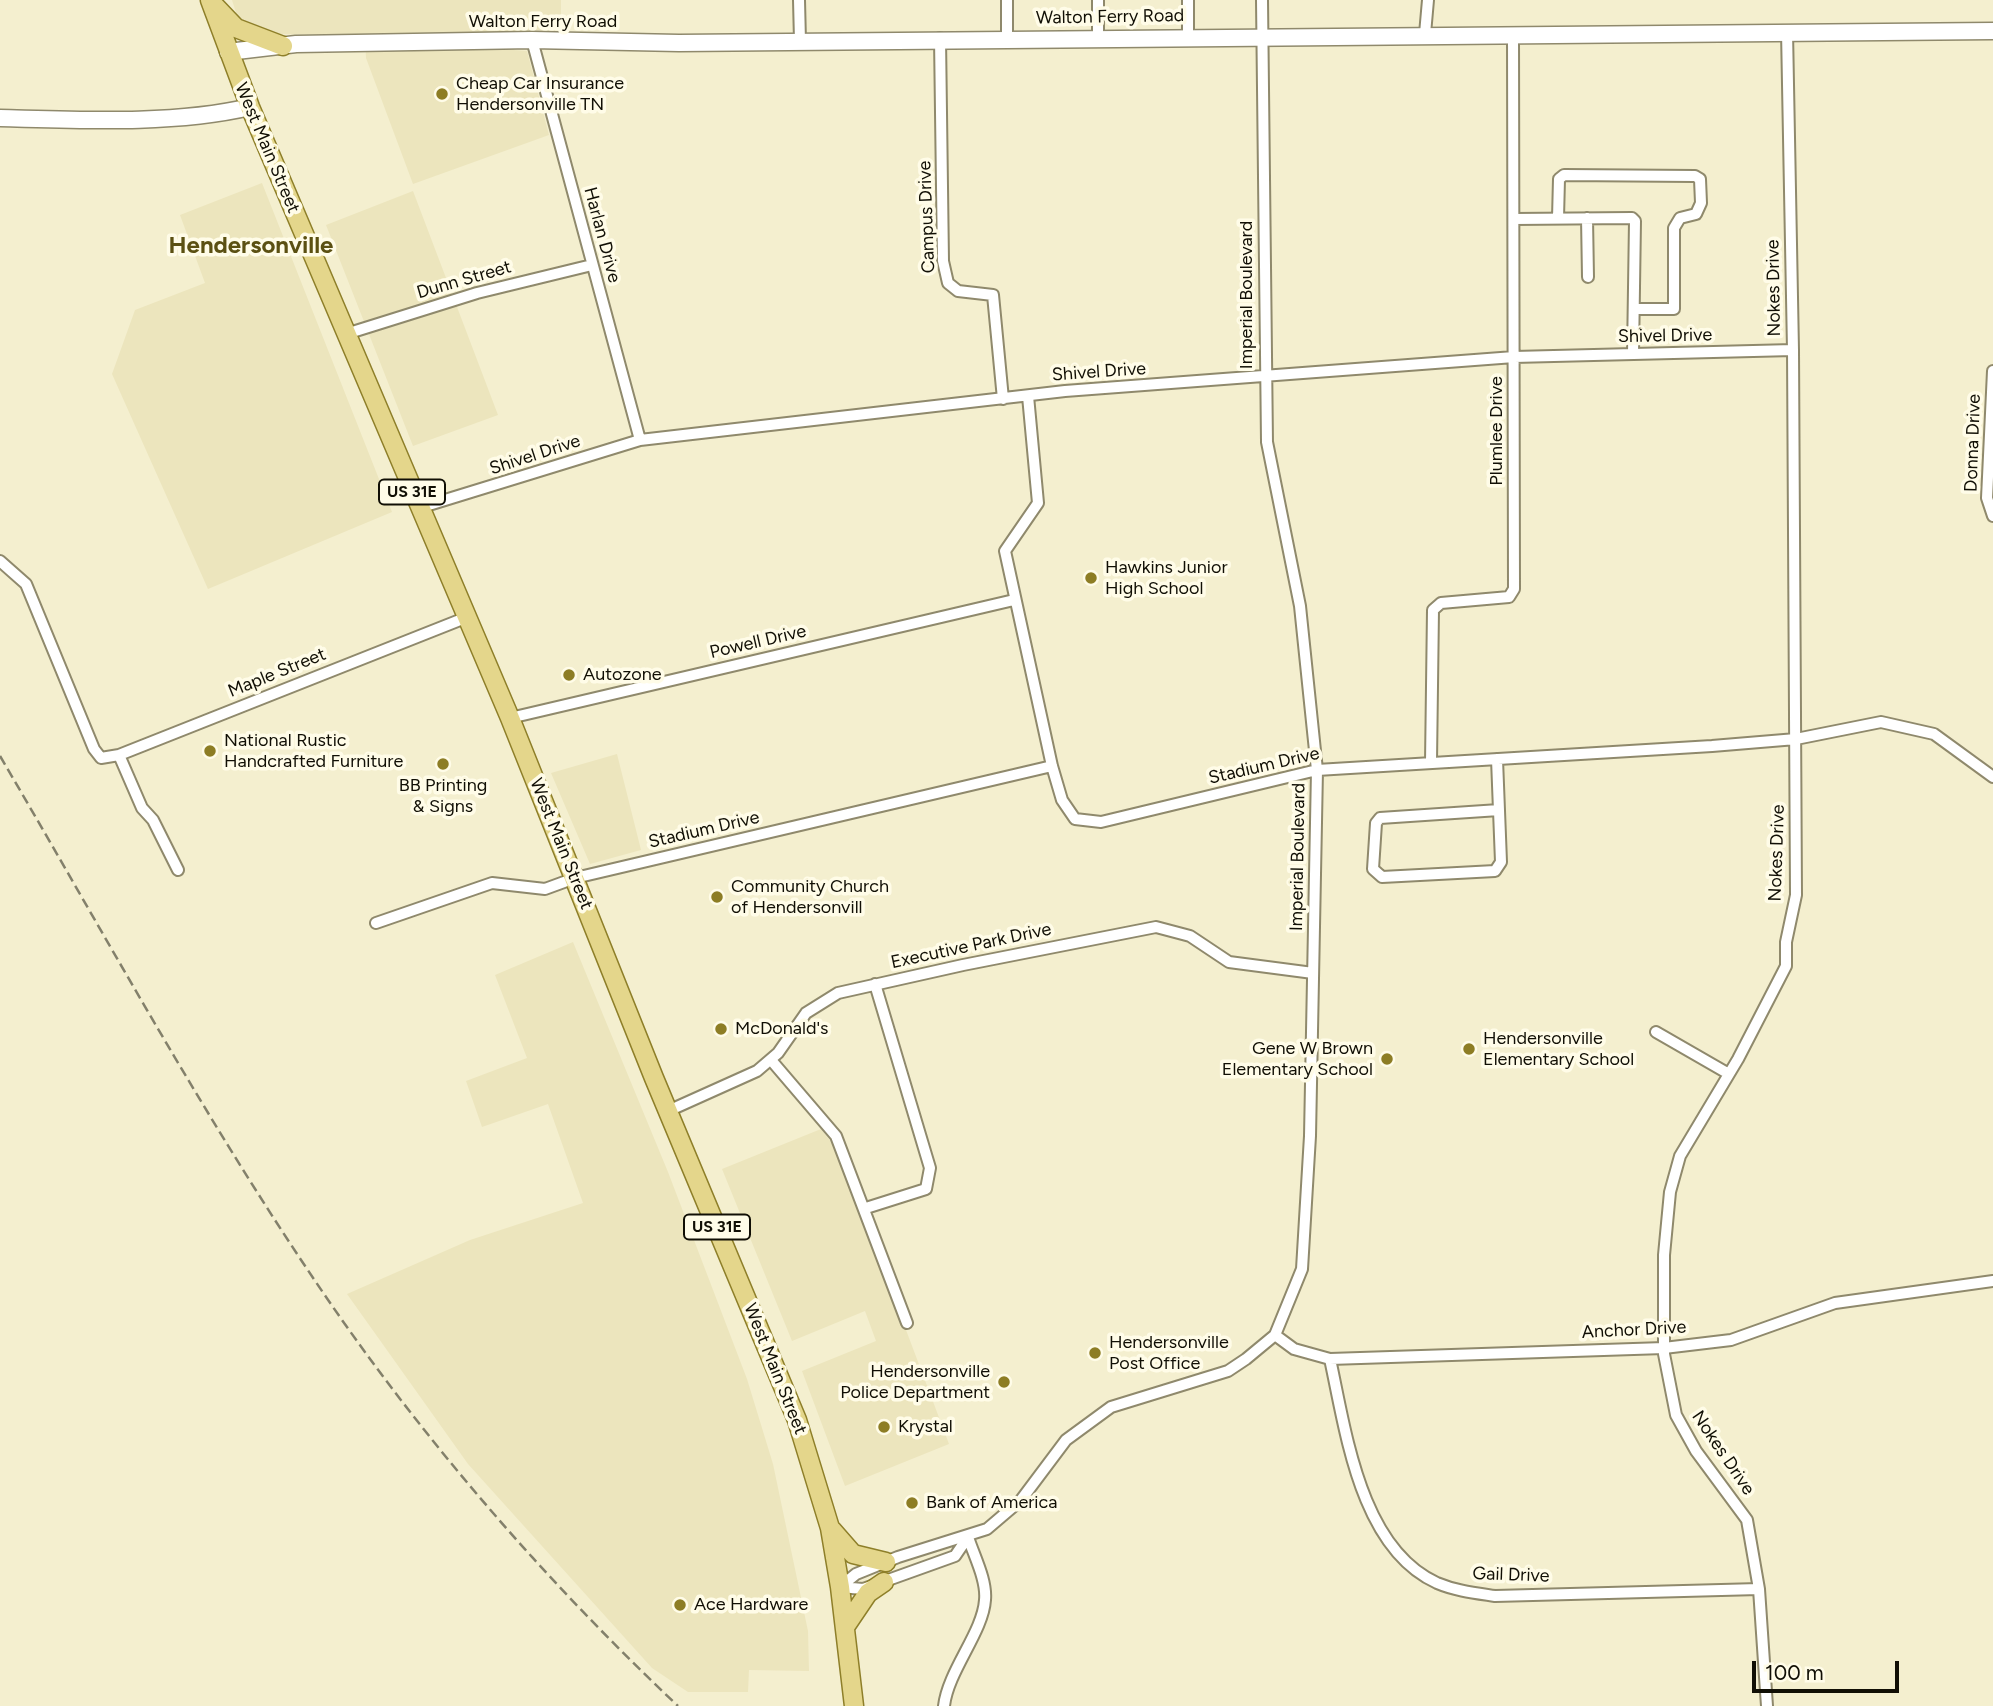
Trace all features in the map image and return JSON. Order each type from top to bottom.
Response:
[{"type":"main road","points":[[210,0],[236,28],[283,46]]},
{"type":"main road","name":"West Main Street","points":[[210,0],[250,107],[465,618],[510,718],[668,1111],[797,1420],[830,1528],[841,1587],[853,1706]]},
{"type":"main road","points":[[830,1528],[853,1554],[886,1562]]},
{"type":"main road","points":[[845,1627],[869,1592],[884,1582]]},
{"type":"street","points":[[799,0],[800,41]]},
{"type":"street","points":[[1006,0],[1007,38]]},
{"type":"street","points":[[1098,0],[1098,37]]},
{"type":"street","points":[[1188,0],[1188,36]]},
{"type":"street","name":"Imperial Boulevard","points":[[1262,0],[1264,378],[1267,442],[1300,606],[1317,770],[1307,1215],[1302,1269],[1275,1335]]},
{"type":"street","points":[[1425,34],[1428,0]]},
{"type":"street","name":"Nokes Drive","points":[[1767,1706],[1759,1589],[1747,1520],[1696,1451],[1676,1415],[1664,1348],[1664,1255],[1670,1192],[1680,1156],[1729,1074],[1786,966],[1786,942],[1796,895],[1793,350],[1787,31]]},
{"type":"street","name":"Walton Ferry Road","points":[[228,52],[283,46],[532,40],[678,43],[1261,35],[1993,31]]},
{"type":"street","name":"Plumlee Drive","points":[[1430,762],[1433,610],[1441,603],[1509,597],[1514,589],[1513,33]]},
{"type":"street","name":"Campus Drive","points":[[940,38],[943,261],[948,283],[958,291],[993,295],[1003,399]]},
{"type":"street","name":"Harlan Drive","points":[[532,40],[640,440]]},
{"type":"street","points":[[0,118],[174,118],[216,115],[250,107]]},
{"type":"street","points":[[1558,218],[1559,179],[1564,175],[1695,176],[1700,179],[1701,203],[1696,214],[1680,218],[1674,228],[1674,309],[1634,309]]},
{"type":"street","points":[[1587,218],[1588,277]]},
{"type":"street","points":[[1514,219],[1632,218],[1635,221],[1633,354]]},
{"type":"street","name":"Dunn Street","points":[[345,334],[477,293],[592,265]]},
{"type":"street","name":"Shivel Drive","points":[[419,508],[640,440],[1028,396],[1514,357],[1793,350]]},
{"type":"street","name":"Donna Drive","points":[[1993,371],[1987,498],[1993,516]]},
{"type":"street","points":[[1028,396],[1038,503],[1004,551],[1052,766]]},
{"type":"street","name":"Maple Street","points":[[0,561],[26,584],[94,749],[101,758],[119,755],[465,618]]},
{"type":"street","name":"Powell Drive","points":[[510,718],[1014,600]]},
{"type":"street","name":"Stadium Drive","points":[[376,923],[492,883],[545,889],[575,877],[1052,766],[1068,811],[1086,822],[1101,822],[1317,770],[1796,739],[1881,722],[1934,734],[1993,778]]},
{"type":"street","points":[[119,755],[142,807],[153,820],[178,870]]},
{"type":"street","points":[[1497,759],[1499,810],[1501,862],[1495,871],[1382,877],[1373,869],[1376,823],[1380,818],[1499,810]]},
{"type":"street","name":"Executive Park Drive","points":[[668,1111],[757,1071],[771,1060],[806,1013],[838,993],[875,984],[1147,927],[1168,928],[1190,936],[1229,962],[1313,973]]},
{"type":"street","points":[[866,1208],[926,1189],[930,1168],[875,984]]},
{"type":"street","points":[[1656,1032],[1729,1074]]},
{"type":"street","points":[[771,1060],[836,1136],[866,1208],[907,1323]]},
{"type":"street","name":"Anchor Drive","points":[[1275,1335],[1294,1349],[1330,1359],[1664,1348],[1731,1340],[1835,1303],[1993,1281]]},
{"type":"street","points":[[841,1587],[856,1574],[886,1562],[942,1541],[968,1537],[987,1529],[1013,1508],[1066,1440],[1091,1420],[1111,1407],[1136,1397],[1228,1371],[1275,1335]]},
{"type":"street","name":"Gail Drive","points":[[1330,1359],[1345,1424],[1372,1515],[1386,1539],[1419,1573],[1455,1590],[1495,1596],[1759,1589]]},
{"type":"street","points":[[841,1587],[863,1588],[956,1556],[968,1537]]},
{"type":"street","points":[[944,1706],[967,1643],[982,1616],[986,1598],[968,1537]]},
{"type":"shaded area","points":[[232,0],[561,0],[561,30],[514,31],[514,50],[527,51],[549,135],[413,184],[366,58],[365,35],[266,34],[239,22]]},
{"type":"shaded area","points":[[262,183],[392,512],[208,589],[112,374],[135,310],[205,283],[180,215]]},
{"type":"shaded area","points":[[413,191],[498,415],[413,446],[326,225]]},
{"type":"shaded area","points":[[617,754],[641,850],[590,864],[551,773]]},
{"type":"shaded area","points":[[573,942],[668,1172],[747,1379],[773,1464],[808,1631],[809,1671],[749,1670],[748,1692],[688,1692],[652,1668],[468,1464],[347,1294],[470,1240],[583,1203],[548,1104],[482,1127],[466,1081],[527,1058],[495,975]]},
{"type":"shaded area","points":[[821,1129],[835,1147],[857,1200],[949,1444],[845,1486],[802,1371],[876,1341],[865,1311],[792,1341],[722,1169]]},
{"type":"railway","points":[[0,756],[251,1183],[379,1372],[500,1521],[587,1616],[678,1706]]},
{"type":"place","name":"Cheap Car Insurance Hendersonville TN","points":[[442,94]]},
{"type":"place","name":"Hawkins Junior High School","points":[[1091,578]]},
{"type":"place","name":"Autozone","points":[[569,675]]},
{"type":"place","name":"National Rustic Handcrafted Furniture","points":[[210,751]]},
{"type":"place","name":"BB Printing & Signs","points":[[443,764]]},
{"type":"place","name":"Community Church of Hendersonvill","points":[[717,897]]},
{"type":"place","name":"McDonald's","points":[[721,1029]]},
{"type":"place","name":"Hendersonville Elementary School","points":[[1469,1049]]},
{"type":"place","name":"Gene W Brown Elementary School","points":[[1387,1059]]},
{"type":"place","name":"Hendersonville Post Office","points":[[1095,1353]]},
{"type":"place","name":"Hendersonville Police Department","points":[[1004,1382]]},
{"type":"place","name":"Krystal","points":[[884,1427]]},
{"type":"place","name":"Bank of America","points":[[912,1503]]},
{"type":"place","name":"Ace Hardware","points":[[680,1605]]},
{"type":"district","name":"Hendersonville","points":[[251,246]]}]
